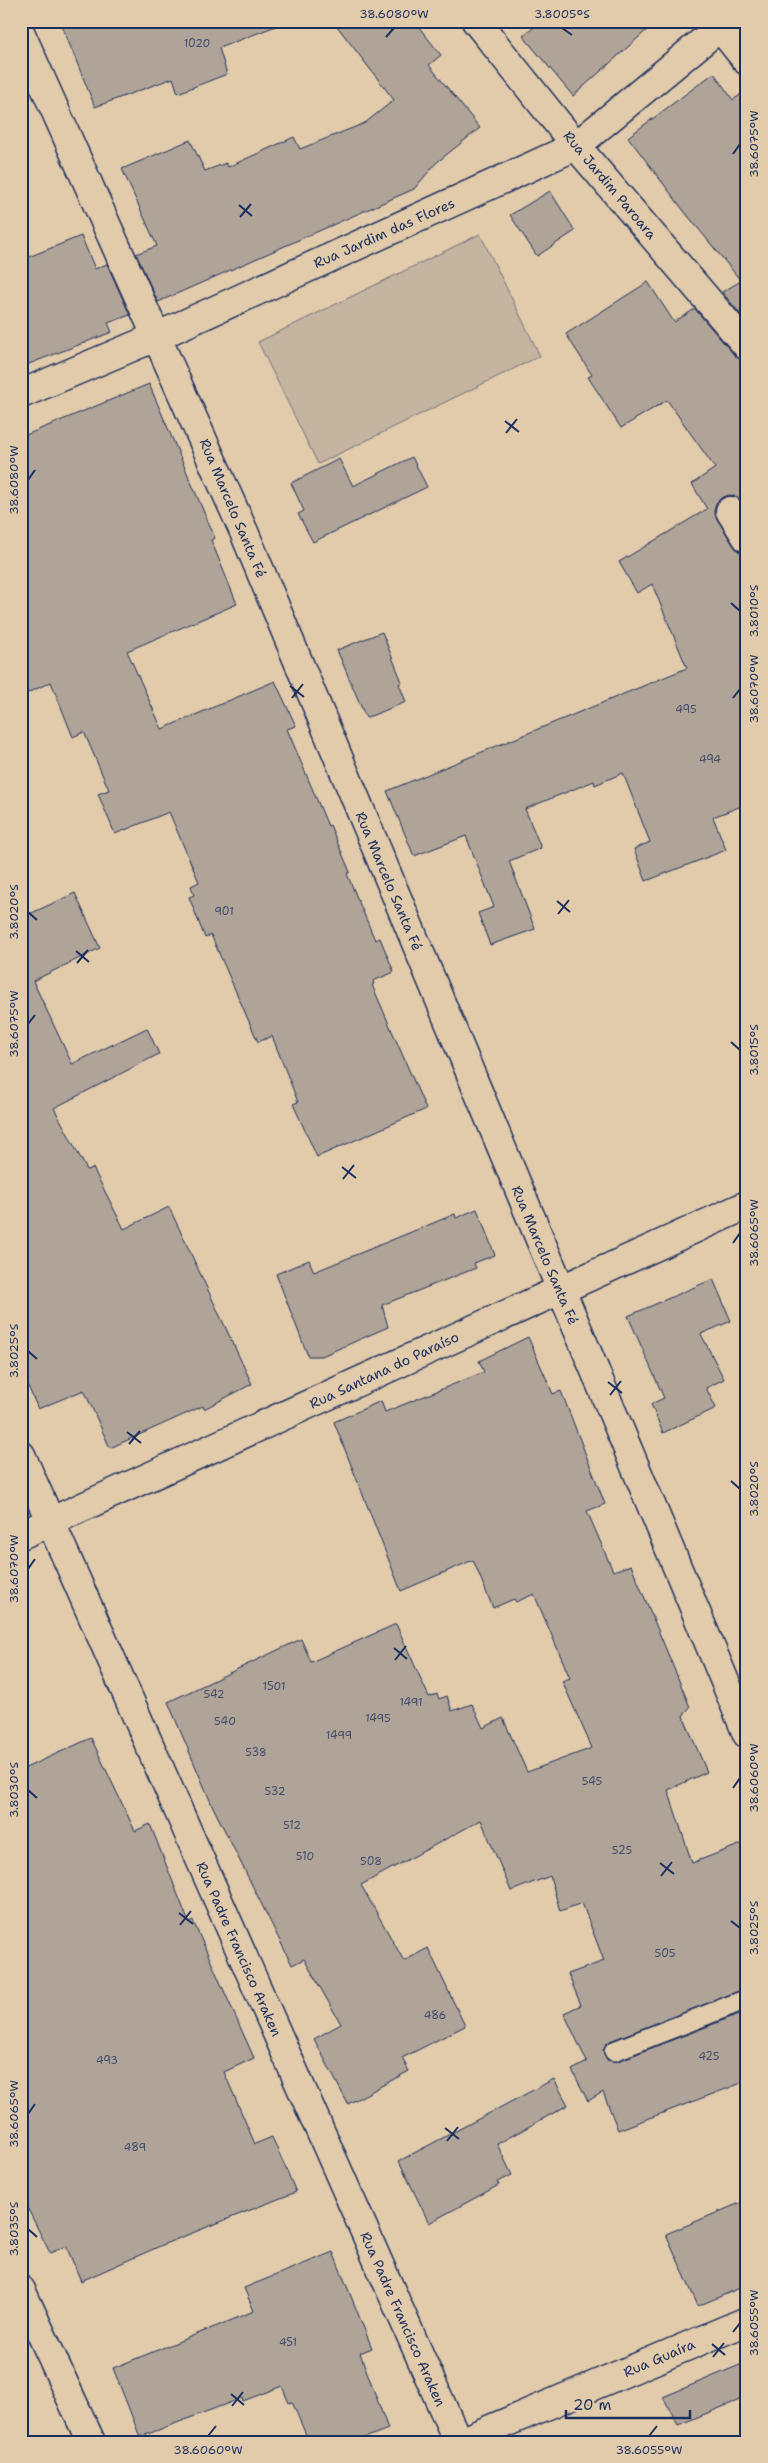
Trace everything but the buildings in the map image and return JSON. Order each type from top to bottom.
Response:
[{"type":"street","name":"Rua Jardim Paroara","points":[[476,21],[576,146],[747,346]]},
{"type":"street","name":"Rua Jardim das Flores","points":[[21,394],[158,336],[576,146],[717,24]]},
{"type":"street","points":[[717,24],[747,61]]},
{"type":"street","name":"Rua Marcelo Santa Fé","points":[[21,34],[158,336],[248,541],[559,1289],[747,1734]]},
{"type":"street","points":[[730,511],[747,538]]},
{"type":"street","name":"Rua Santana do Paraíso","points":[[21,1536],[559,1289],[747,1205]]},
{"type":"street","name":"Rua Padre Francisco Araken","points":[[21,1455],[459,2442]]},
{"type":"street","points":[[21,2290],[91,2442]]},
{"type":"street","name":"Rua Guaíra","points":[[459,2442],[747,2321]]},
{"type":"lane","points":[[614,2051],[747,1999]]},
{"type":"shaded area","points":[[480,234],[540,356],[318,464],[258,342]]}]
